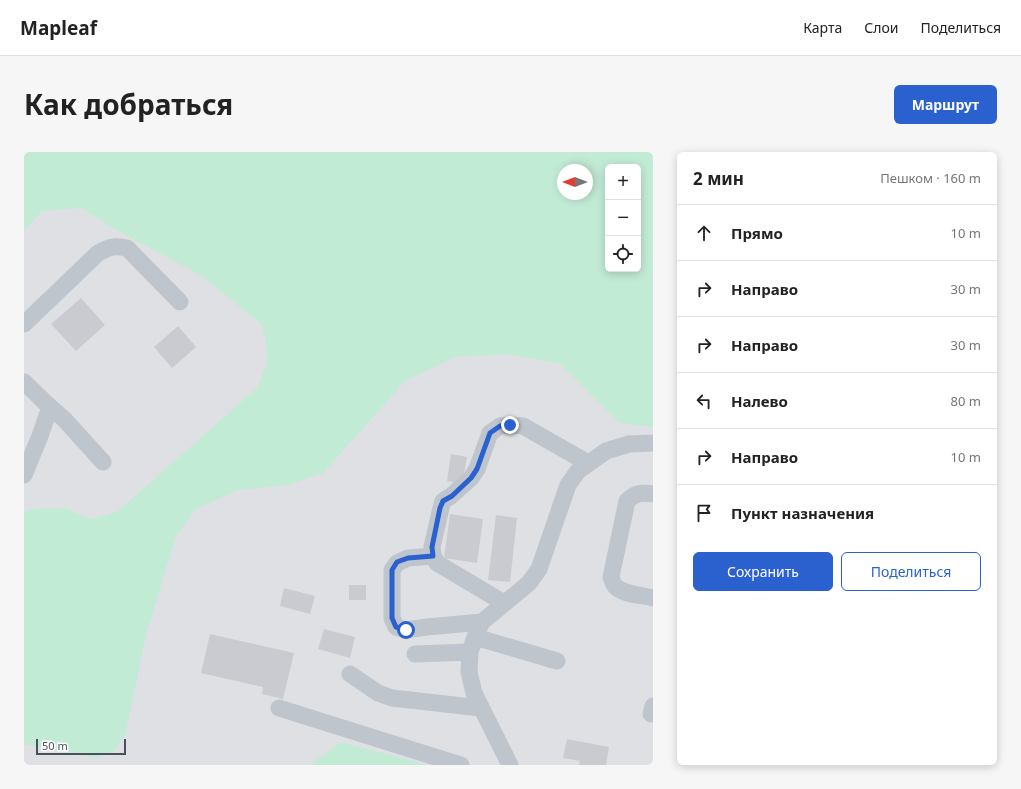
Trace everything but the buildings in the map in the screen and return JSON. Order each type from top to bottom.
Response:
[{"type":"lane","points":[[24,324],[98,253],[117,246],[127,248],[180,302]]},
{"type":"lane","points":[[24,382],[64,419],[103,462]]},
{"type":"lane","points":[[24,475],[50,407]]},
{"type":"lane","points":[[504,603],[437,563],[433,556],[432,547],[440,508],[443,501],[452,496],[471,478],[477,469],[490,433],[500,426],[523,426],[588,463]]},
{"type":"lane","points":[[510,765],[474,693],[469,672],[475,637],[504,603],[529,583],[539,569],[568,485],[578,471],[606,451],[629,444],[653,443]]},
{"type":"lane","points":[[653,494],[641,492],[633,495],[627,501],[611,577],[614,585],[620,590],[653,598]]},
{"type":"lane","points":[[433,556],[408,558],[397,562],[392,570],[392,618],[396,627],[406,630],[427,627],[475,637],[557,661]]},
{"type":"lane","points":[[415,654],[475,637]]},
{"type":"lane","points":[[350,674],[378,693],[392,698],[481,708]]},
{"type":"lane","points":[[279,708],[461,765]]},
{"type":"shaded area","points":[[24,152],[653,152],[653,765],[24,765]]},
{"type":"green space","points":[[24,152],[653,152],[653,427],[620,423],[559,363],[508,354],[455,357],[405,381],[323,473],[288,485],[238,490],[196,509],[176,536],[146,635],[126,731],[115,751],[96,758],[24,744],[24,512],[31,509],[65,508],[91,519],[117,512],[258,387],[267,362],[266,342],[262,325],[199,274],[125,235],[81,208],[42,211],[24,231]]},
{"type":"green space","points":[[341,742],[428,765],[311,765]]},
{"type":"route","points":[[406,630],[396,627],[392,618],[392,570],[397,562],[408,558],[433,556],[432,547],[440,508],[443,501],[452,496],[471,478],[477,469],[490,433],[500,426],[510,425]]}]
